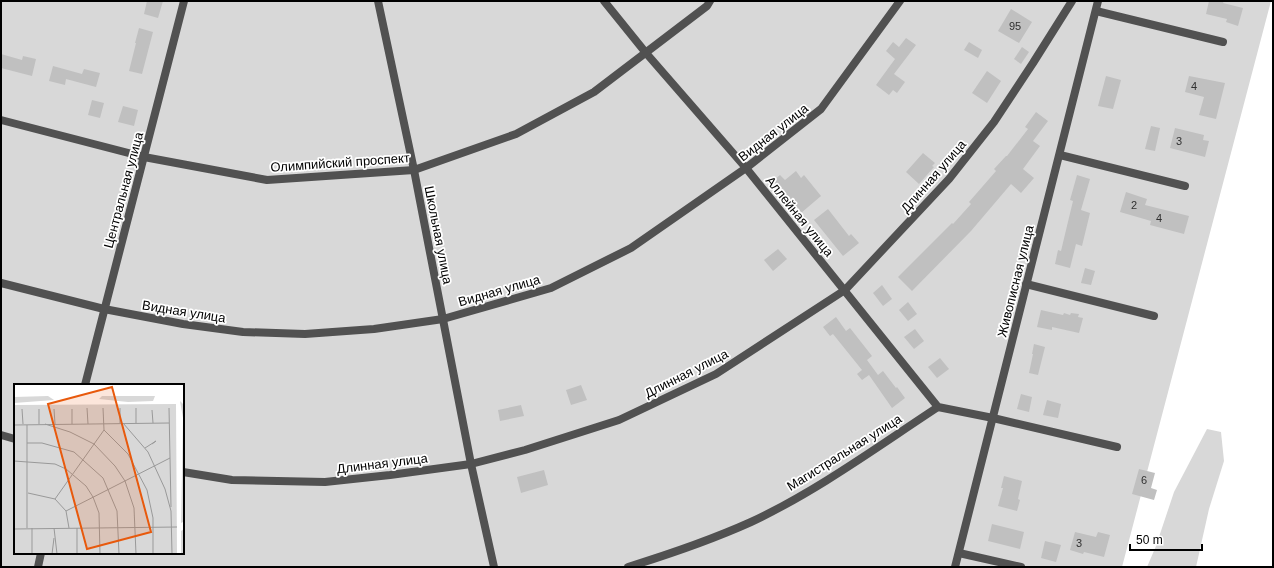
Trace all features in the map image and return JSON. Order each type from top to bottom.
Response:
[{"type":"street","name":"Центральная улица","points":[[85,384],[184,1]]},
{"type":"street","name":"Школьная улица","points":[[378,1],[414,170],[471,464],[494,567]]},
{"type":"street","name":"Аллейная улица","points":[[604,1],[646,53],[746,168],[938,407]]},
{"type":"street","name":"Олимпийский проспект","points":[[1,120],[144,157],[267,180],[414,170],[516,134],[594,92],[707,6],[710,1]]},
{"type":"street","name":"Видная улица","points":[[1,283],[104,309],[183,324],[243,332],[305,334],[374,329],[443,319],[551,288],[631,248],[746,168],[821,109],[900,1]]},
{"type":"street","name":"Длинная улица","points":[[184,472],[232,480],[325,482],[471,464],[524,450],[620,420],[716,374],[845,290],[958,168],[994,122],[1072,1]]},
{"type":"street","name":"Живописная улица","points":[[955,567],[1098,1]]},
{"type":"street","points":[[1096,11],[1223,42]]},
{"type":"street","points":[[1060,155],[1185,186]]},
{"type":"street","points":[[1026,284],[1154,316]]},
{"type":"street","points":[[938,407],[993,418],[1117,447]]},
{"type":"street","name":"Магистральная улица","points":[[628,567],[692,546],[751,522],[815,488],[938,407]]},
{"type":"street","points":[[1,435],[14,439]]},
{"type":"street","points":[[958,553],[1021,567]]},
{"type":"street","points":[[38,567],[41,554]]},
{"type":"shaded area","points":[[1,1],[1271,1],[1122,567],[1,567]]},
{"type":"shaded area","points":[[1207,429],[1221,432],[1224,461],[1209,509],[1196,567],[1147,567],[1156,546],[1174,492]]},
{"type":"building","points":[[147,1],[163,1],[158,18],[144,14]]},
{"type":"building","points":[[1209,1],[1224,1],[1223,3],[1243,8],[1238,26],[1226,22],[1227,19],[1206,14]]},
{"type":"building","points":[[1011,9],[1032,22],[1019,43],[998,31]]},
{"type":"building","points":[[139,28],[153,32],[142,74],[129,71]]},
{"type":"building","points":[[906,38],[916,45],[894,74],[905,82],[897,93],[893,90],[889,95],[876,85],[895,59],[886,51],[893,42],[899,47]]},
{"type":"building","points":[[969,42],[982,50],[978,58],[964,50]]},
{"type":"building","points":[[1022,47],[1029,52],[1021,64],[1014,59]]},
{"type":"building","points":[[1,54],[22,60],[23,56],[36,59],[32,76],[1,68]]},
{"type":"building","points":[[53,66],[82,74],[84,69],[100,73],[96,87],[66,79],[65,85],[49,81]]},
{"type":"building","points":[[987,71],[1001,81],[987,103],[972,93]]},
{"type":"building","points":[[1106,76],[1121,80],[1113,109],[1098,106]]},
{"type":"building","points":[[1189,76],[1225,83],[1216,119],[1199,115],[1204,97],[1185,92]]},
{"type":"building","points":[[92,100],[104,103],[100,118],[88,115]]},
{"type":"building","points":[[123,106],[138,110],[134,126],[118,122]]},
{"type":"building","points":[[1036,112],[1048,121],[1033,141],[1040,146],[1023,169],[1034,178],[1021,193],[1011,184],[971,231],[912,291],[898,277],[952,223],[953,224],[971,204],[969,202],[996,171],[994,169],[1007,156],[1028,129],[1025,127]]},
{"type":"building","points":[[1151,126],[1160,128],[1155,151],[1145,149]]},
{"type":"building","points":[[1175,128],[1204,135],[1203,140],[1209,141],[1205,157],[1170,148]]},
{"type":"building","points":[[923,153],[935,163],[932,166],[934,167],[919,184],[906,172]]},
{"type":"building","points":[[796,171],[801,178],[804,175],[821,196],[801,213],[793,204],[790,206],[778,192],[781,190],[773,181],[780,175],[785,180]]},
{"type":"building","points":[[1077,175],[1090,179],[1081,210],[1090,213],[1082,246],[1076,244],[1070,268],[1055,264],[1058,250],[1061,251],[1073,201],[1070,200]]},
{"type":"building","points":[[1126,192],[1147,199],[1145,205],[1189,216],[1184,234],[1150,225],[1151,221],[1120,212]]},
{"type":"building","points":[[828,209],[849,236],[851,234],[859,243],[843,256],[814,220]]},
{"type":"building","points":[[778,249],[787,259],[773,271],[764,260]]},
{"type":"building","points":[[1085,268],[1095,271],[1091,285],[1081,283]]},
{"type":"building","points":[[882,285],[892,299],[883,306],[873,293]]},
{"type":"building","points":[[908,302],[917,314],[908,321],[899,310]]},
{"type":"building","points":[[1041,310],[1063,315],[1064,313],[1070,315],[1071,313],[1079,314],[1078,317],[1083,318],[1079,333],[1052,327],[1052,330],[1037,327]]},
{"type":"building","points":[[836,317],[846,331],[850,328],[872,356],[867,360],[878,375],[883,371],[905,398],[892,408],[869,375],[862,380],[857,374],[862,370],[833,334],[830,336],[823,327]]},
{"type":"building","points":[[915,329],[924,341],[914,349],[904,337]]},
{"type":"building","points":[[1034,344],[1045,347],[1038,375],[1029,373]]},
{"type":"building","points":[[940,358],[949,369],[937,378],[928,367]]},
{"type":"building","points":[[581,385],[587,400],[571,405],[566,390]]},
{"type":"building","points":[[1021,394],[1032,397],[1029,412],[1017,409]]},
{"type":"building","points":[[1047,400],[1061,404],[1058,418],[1043,415]]},
{"type":"building","points":[[521,405],[524,416],[500,421],[498,410]]},
{"type":"building","points":[[1139,469],[1155,473],[1151,488],[1157,490],[1154,500],[1132,494]]},
{"type":"building","points":[[544,470],[548,485],[521,493],[517,477]]},
{"type":"building","points":[[1004,476],[1022,481],[1017,511],[998,506],[1003,488],[1001,488]]},
{"type":"building","points":[[992,524],[1024,532],[1020,549],[988,541]]},
{"type":"building","points":[[1075,532],[1096,537],[1098,532],[1110,535],[1104,557],[1084,552],[1083,554],[1070,550]]},
{"type":"building","points":[[1045,541],[1061,545],[1056,562],[1041,558]]}]
